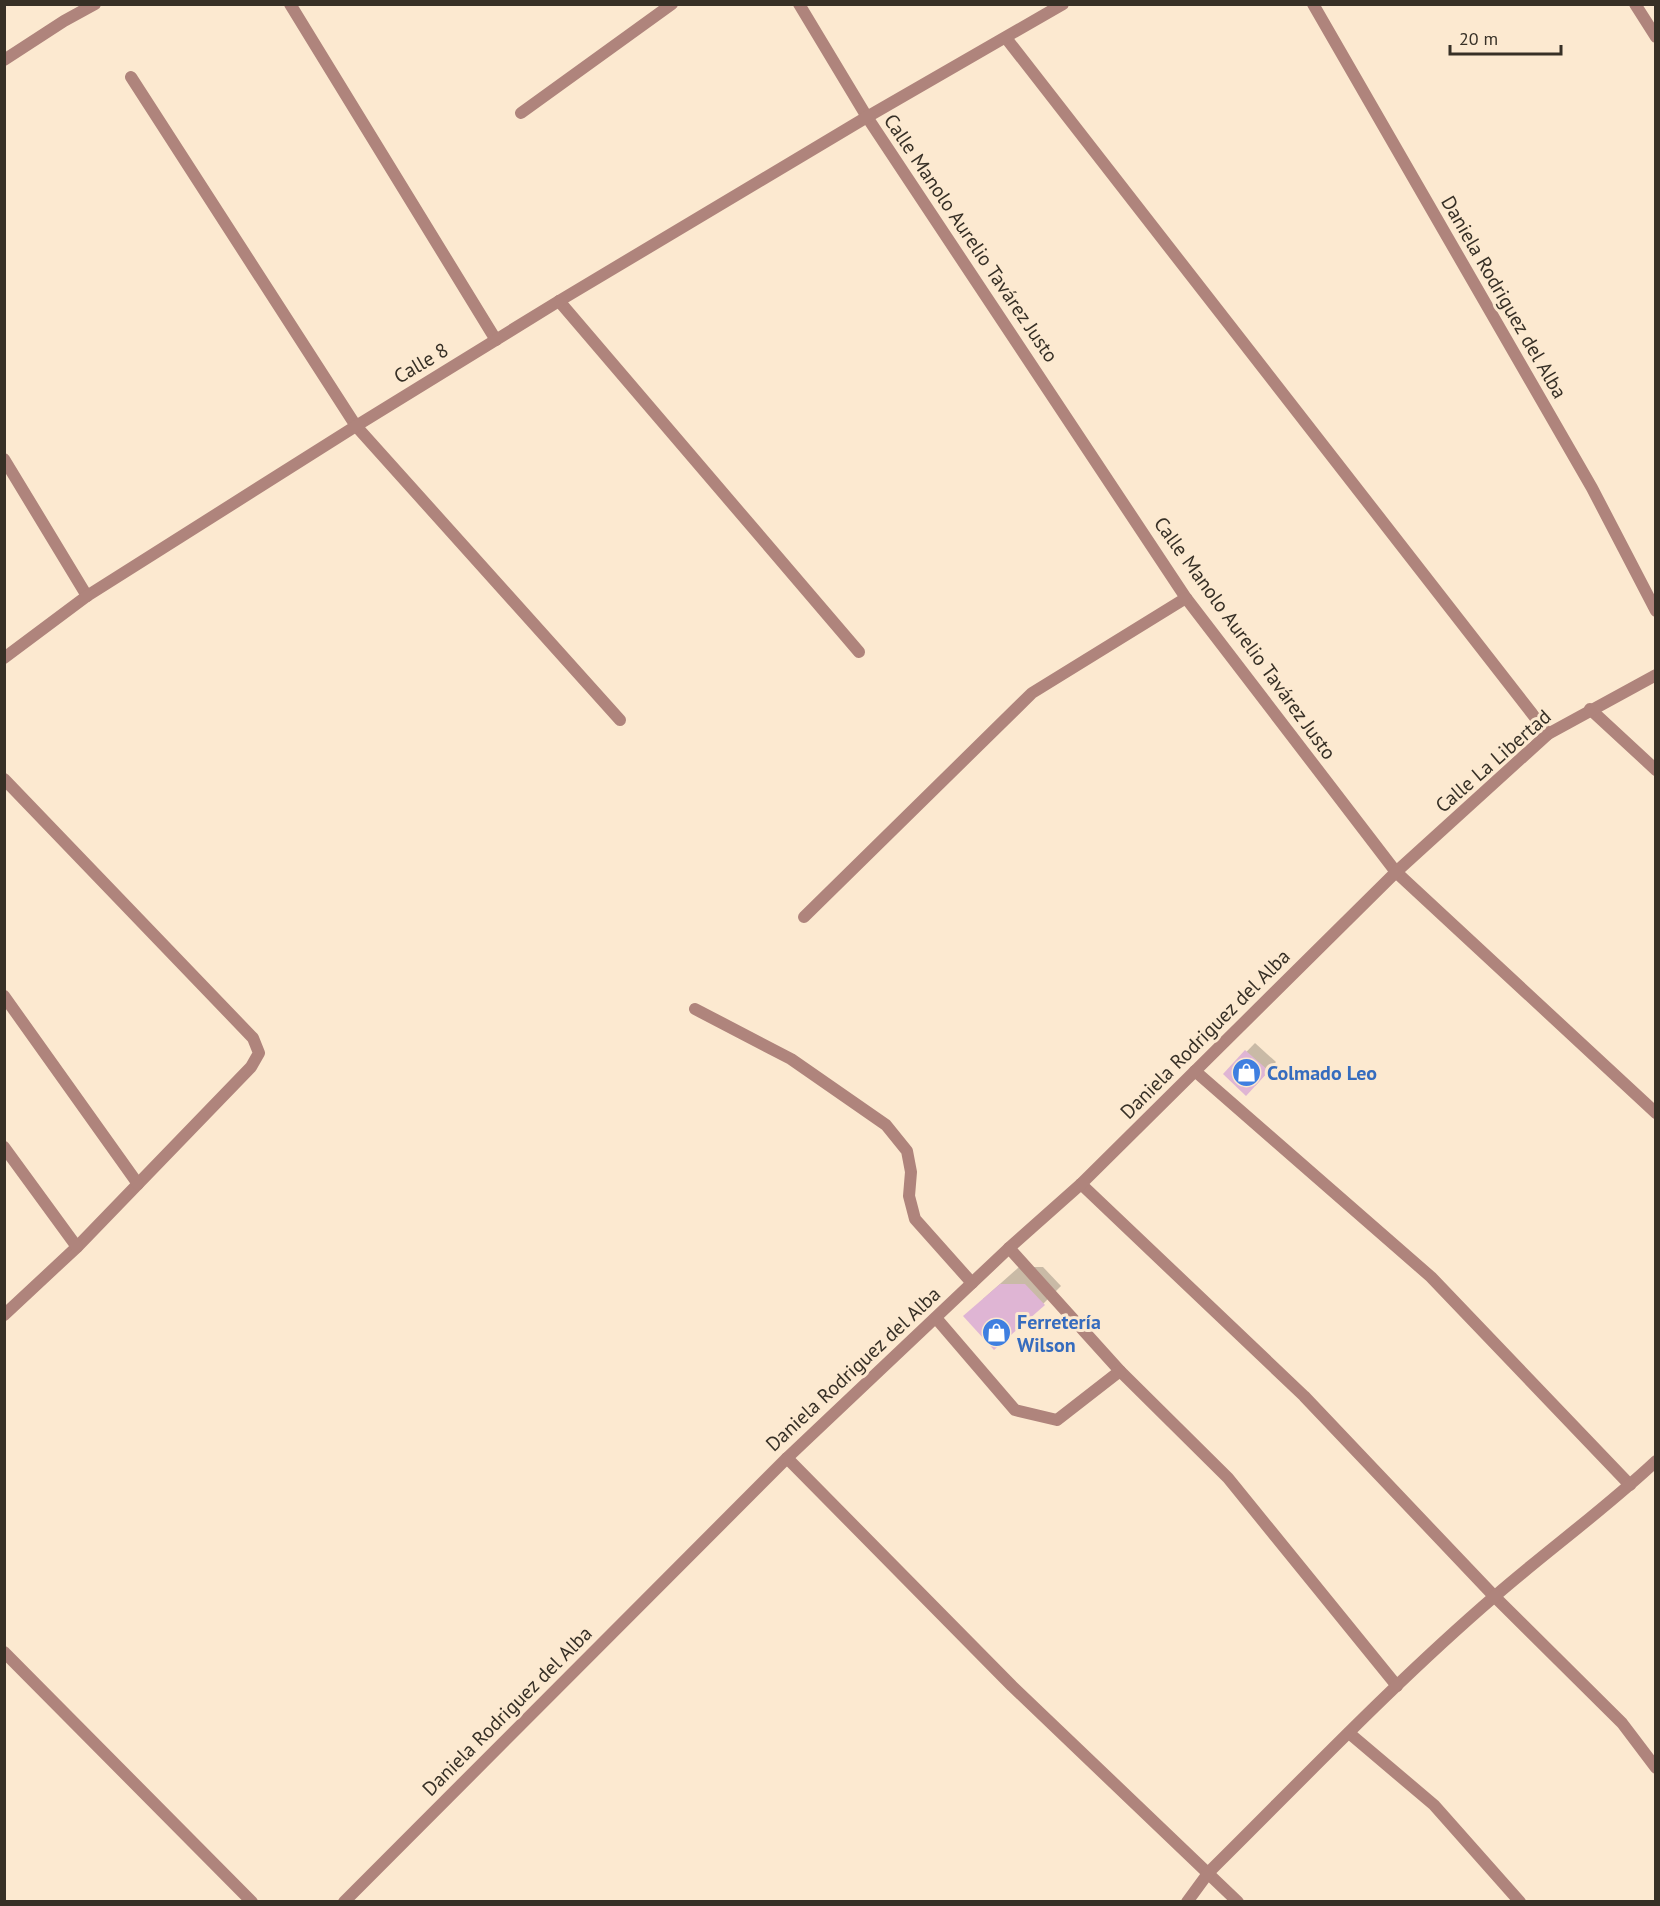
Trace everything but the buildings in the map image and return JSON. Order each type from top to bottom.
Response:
[{"type":"street","points":[[4,60],[95,4]]},
{"type":"street","points":[[290,4],[496,340]]},
{"type":"street","points":[[520,113],[672,4]]},
{"type":"street","name":"Calle Manolo Aurelio Tavárez Justo","points":[[799,4],[867,117],[1186,598],[1396,872],[1656,1113]]},
{"type":"street","name":"Calle 8","points":[[4,658],[87,596],[356,426],[559,301],[867,117],[1063,4]]},
{"type":"street","name":"Daniela Rodriguez del Alba","points":[[1313,4],[1592,488],[1656,611]]},
{"type":"street","points":[[1635,4],[1656,37]]},
{"type":"street","points":[[1006,38],[1548,734]]},
{"type":"street","points":[[131,77],[356,426],[620,720]]},
{"type":"street","points":[[559,301],[858,652]]},
{"type":"street","points":[[4,459],[87,596]]},
{"type":"street","points":[[804,917],[1032,693],[1186,598]]},
{"type":"street","name":"Calle La Libertad","points":[[1396,872],[1548,734],[1590,709],[1656,675]]},
{"type":"street","points":[[1590,709],[1656,770]]},
{"type":"street","points":[[4,779],[253,1038],[259,1053],[251,1067],[77,1247],[4,1316]]},
{"type":"street","name":"Daniela Rodriguez del Alba","points":[[344,1902],[787,1458],[1009,1248],[1081,1184],[1396,872]]},
{"type":"street","points":[[4,996],[138,1184]]},
{"type":"street","points":[[695,1009],[791,1059],[886,1125],[907,1151],[911,1172],[909,1196],[915,1219],[972,1283]]},
{"type":"street","points":[[1195,1071],[1431,1277],[1630,1485]]},
{"type":"street","points":[[4,1147],[77,1247]]},
{"type":"street","points":[[1081,1184],[1304,1396],[1494,1596],[1622,1723],[1656,1768]]},
{"type":"street","points":[[1009,1248],[1120,1371],[1228,1478],[1397,1686]]},
{"type":"street","points":[[936,1318],[1015,1410],[1057,1420],[1120,1371]]},
{"type":"street","points":[[787,1458],[1012,1686],[1238,1902]]},
{"type":"street","points":[[1187,1902],[1209,1872],[1397,1686],[1494,1596],[1656,1461]]},
{"type":"street","points":[[4,1652],[252,1902]]},
{"type":"street","points":[[1349,1733],[1434,1805],[1520,1902]]},
{"type":"place","name":"Colmado Leo","points":[[1246,1073]]},
{"type":"place","name":"Ferretería Wilson","points":[[996,1333]]}]
